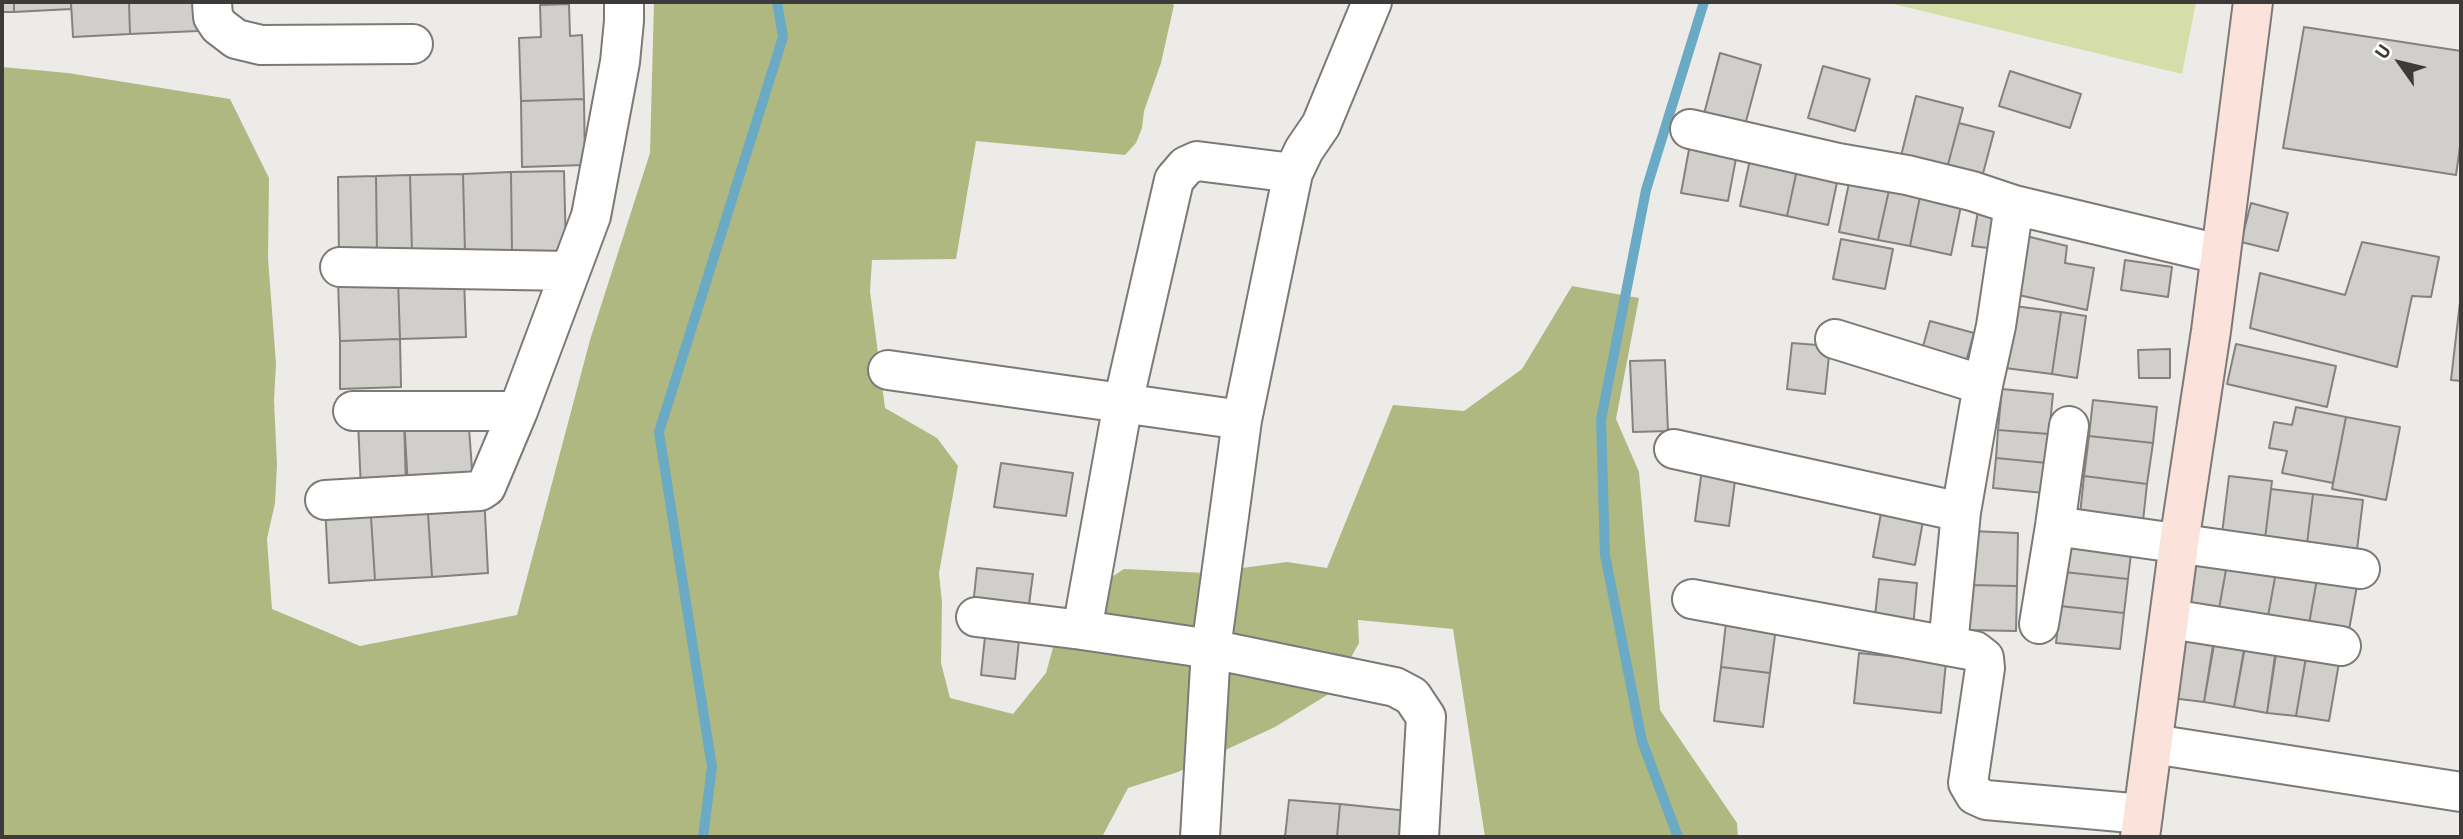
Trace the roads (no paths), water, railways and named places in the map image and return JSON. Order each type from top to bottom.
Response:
[{"type":"street","points":[[212,2],[213,17],[219,26],[236,39],[261,45],[413,44]]},
{"type":"street","points":[[325,500],[480,491],[486,487],[518,411],[591,216],[620,62],[624,2]]},
{"type":"street","points":[[1200,837],[1211,649],[1241,420],[1293,173],[1321,125],[1372,2]]},
{"type":"street","points":[[1692,599],[1975,651],[1984,658],[1985,668],[1968,783],[1975,795],[1986,800],[2142,825],[2179,543],[2211,331],[2253,2]]},
{"type":"street","points":[[1690,129],[1838,163],[1907,175],[1972,191],[2014,205],[2219,254]]},
{"type":"street","points":[[1082,629],[1123,403],[1174,180],[1186,166],[1197,161],[1293,173]]},
{"type":"street","points":[[1948,646],[1961,512],[1996,326],[2014,205]]},
{"type":"street","points":[[340,267],[570,271]]},
{"type":"street","points":[[1835,339],[1983,385]]},
{"type":"street","points":[[888,370],[1241,420]]},
{"type":"street","points":[[353,411],[518,411]]},
{"type":"street","points":[[2039,624],[2069,426]]},
{"type":"street","points":[[1674,449],[1961,512]]},
{"type":"street","points":[[2055,526],[2360,569]]},
{"type":"street","points":[[975,617],[1082,629],[1211,649],[1395,687],[1412,696],[1426,717],[1419,837]]},
{"type":"street","points":[[2170,619],[2341,646]]},
{"type":"street","points":[[2153,744],[2461,792]]},
{"type":"waterway","points":[[703,837],[712,767],[659,432],[783,37],[777,2]]},
{"type":"waterway","points":[[1678,837],[1642,741],[1605,555],[1601,420],[1646,190],[1704,2]]}]
